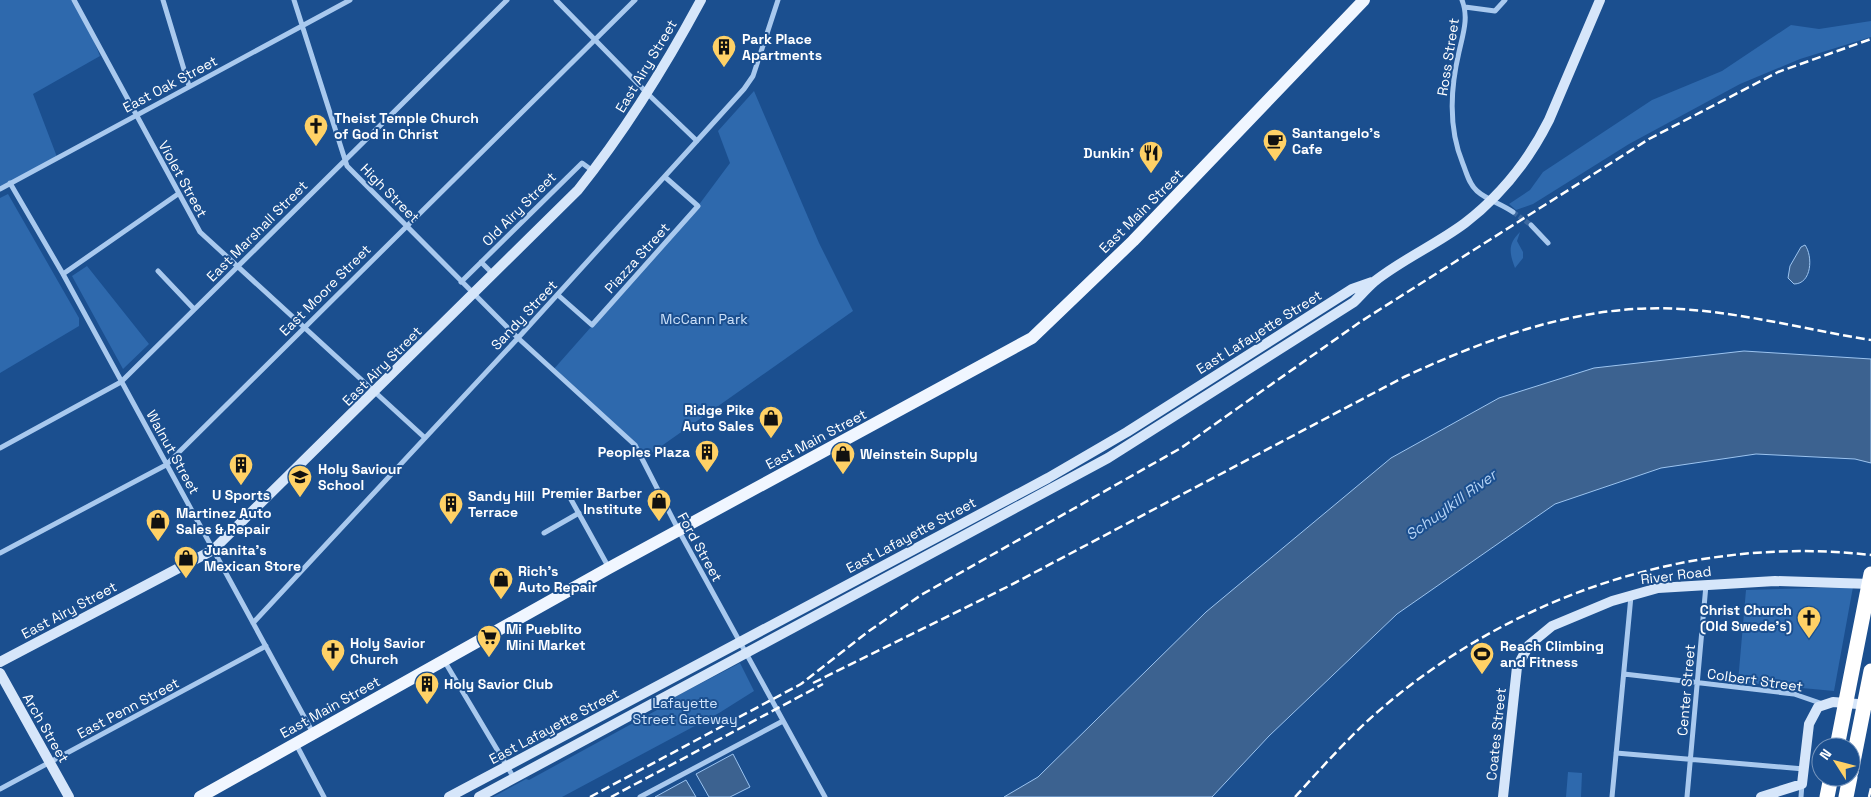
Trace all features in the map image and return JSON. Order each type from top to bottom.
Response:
[{"type":"highway","points":[[1839,737],[1871,574]]},
{"type":"highway","points":[[1858,737],[1871,671]]},
{"type":"main road","name":"East Main Street","points":[[200,797],[609,568],[1032,338],[1133,241],[1364,0]]},
{"type":"street","name":"Violet Street","points":[[74,0],[200,232],[237,268],[424,437]]},
{"type":"street","points":[[163,0],[189,86]]},
{"type":"street","name":"High Street","points":[[294,0],[347,166],[518,338]]},
{"type":"street","name":"East Oak Street","points":[[0,189],[350,0]]},
{"type":"street","name":"East Marshall Street","points":[[0,448],[121,382],[507,0]]},
{"type":"street","points":[[556,0],[697,141]]},
{"type":"street","name":"East Moore Street","points":[[0,553],[166,464],[635,0]]},
{"type":"street","name":"East Airy Street","points":[[0,662],[213,550],[578,190],[593,172],[648,94],[701,0]]},
{"type":"street","name":"Sandy Street","points":[[253,623],[558,295],[753,76],[778,0]]},
{"type":"street","name":"Ross Street","points":[[1462,0],[1466,16],[1455,70],[1452,100],[1452,126],[1455,142],[1470,183],[1486,197],[1498,201],[1513,212]]},
{"type":"street","points":[[1465,7],[1495,11],[1505,0]]},
{"type":"street","name":"East Lafayette Street","points":[[479,797],[1108,458],[1354,302],[1375,281],[1442,238],[1482,209],[1506,184],[1540,138],[1560,98],[1600,0]]},
{"type":"street","name":"Old Airy Street","points":[[461,282],[582,163],[593,172]]},
{"type":"street","name":"Piazza Street","points":[[558,295],[592,325],[698,206],[665,177]]},
{"type":"street","name":"Walnut Street","points":[[10,183],[63,274],[314,733]]},
{"type":"street","points":[[63,274],[178,194]]},
{"type":"street","points":[[1531,225],[1548,243]]},
{"type":"street","points":[[481,262],[493,274]]},
{"type":"street","points":[[158,271],[194,309]]},
{"type":"street","name":"East Lafayette Street","points":[[449,797],[1048,478],[1126,432],[1352,289],[1375,281]]},
{"type":"street","name":"Ford Street","points":[[518,338],[635,445],[679,531],[825,797]]},
{"type":"street","points":[[568,494],[609,568]]},
{"type":"street","points":[[544,533],[579,513]]},
{"type":"street","name":"River Road","points":[[1516,674],[1526,649],[1546,629],[1592,608],[1631,594],[1658,588],[1706,584],[1805,581],[1871,584]]},
{"type":"street","name":"Center Street","points":[[1687,797],[1706,584]]},
{"type":"street","points":[[1612,797],[1631,594]]},
{"type":"street","name":"East Penn Street","points":[[0,789],[266,646]]},
{"type":"street","points":[[444,661],[514,778]]},
{"type":"street","name":"Arch Street","points":[[0,673],[69,797]]},
{"type":"street","name":"Coates Street","points":[[1503,797],[1516,674]]},
{"type":"street","name":"Colbert Street","points":[[1624,674],[1794,694],[1823,704]]},
{"type":"street","points":[[1801,797],[1810,719],[1815,710],[1823,704],[1842,702],[1871,706]]},
{"type":"street","points":[[640,797],[783,721]]},
{"type":"street","points":[[296,743],[324,797]]},
{"type":"street","points":[[1616,753],[1804,769]]},
{"type":"street","points":[[1761,797],[1802,784]]},
{"type":"green space","points":[[0,0],[77,0],[100,56],[33,94],[57,157],[0,189]]},
{"type":"green space","points":[[1871,21],[1871,37],[1800,59],[1740,84],[1629,144],[1533,204],[1516,210],[1509,204],[1530,190],[1543,172],[1652,100],[1722,71],[1791,25],[1819,29]]},
{"type":"green space","name":"McCann Park","points":[[754,91],[819,243],[853,311],[643,459],[635,445],[553,370],[698,206],[730,163],[718,131]]},
{"type":"green space","points":[[8,194],[79,318],[79,326],[0,373],[0,198]]},
{"type":"green space","points":[[1520,232],[1517,241],[1523,252],[1523,258],[1515,268],[1511,248],[1513,240]]},
{"type":"green space","points":[[87,266],[149,344],[123,369],[72,276]]},
{"type":"green space","points":[[1853,587],[1834,691],[1738,682],[1746,590]]},
{"type":"green space","name":"Lafayette Street Gateway","points":[[740,663],[754,691],[719,713],[562,797],[493,797],[526,779],[529,780],[668,704],[669,700]]},
{"type":"green space","points":[[1568,772],[1582,773],[1581,797],[1566,797]]},
{"type":"water","points":[[1805,245],[1810,262],[1808,275],[1800,283],[1794,284],[1788,278],[1790,266],[1801,247]]},
{"type":"water","name":"Schuylkill River","points":[[1744,351],[1871,359],[1871,463],[1855,459],[1756,454],[1661,468],[1555,504],[1397,614],[1269,736],[1212,797],[1004,797],[1038,777],[1206,612],[1391,458],[1499,398],[1594,368]]},
{"type":"water","points":[[733,754],[750,787],[730,797],[709,797],[696,774]]},
{"type":"water","points":[[686,780],[696,797],[655,797]]},
{"type":"tunnel","points":[[1513,212],[1531,225]]},
{"type":"railway","points":[[590,797],[801,684],[869,631],[921,595],[1181,448],[1360,322],[1649,139],[1778,72],[1871,39]]},
{"type":"railway","points":[[813,683],[1009,586],[1404,377],[1504,336],[1573,317],[1608,311],[1680,309],[1728,314],[1871,340]]},
{"type":"railway","points":[[1295,797],[1352,736],[1388,703],[1440,664],[1495,630],[1554,602],[1614,580],[1677,564],[1741,554],[1806,551],[1871,555]]},
{"type":"railway","points":[[611,797],[823,684]]},
{"type":"railway","points":[[1869,797],[1871,788]]},
{"type":"place","name":"Park Place Apartments","points":[[724,68]]},
{"type":"place","name":"Theist Temple Church of God in Christ","points":[[316,147]]},
{"type":"place","name":"Santangelo's Cafe","points":[[1275,162]]},
{"type":"place","name":"Dunkin'","points":[[1151,174]]},
{"type":"place","name":"Ridge Pike Auto Sales","points":[[771,439]]},
{"type":"place","name":"Peoples Plaza","points":[[707,473]]},
{"type":"place","name":"Weinstein Supply","points":[[843,475]]},
{"type":"place","name":"U Sports","points":[[241,486]]},
{"type":"place","name":"Holy Saviour School","points":[[300,498]]},
{"type":"place","name":"Premier Barber Institute","points":[[659,522]]},
{"type":"place","name":"Sandy Hill Terrace","points":[[451,525]]},
{"type":"place","name":"Martinez Auto Sales & Repair","points":[[158,542]]},
{"type":"place","name":"Juanita's Mexican Store","points":[[186,579]]},
{"type":"place","name":"Rich's Auto Repair","points":[[501,600]]},
{"type":"place","name":"Christ Church (Old Swede's)","points":[[1809,639]]},
{"type":"place","name":"Mi Pueblito Mini Market","points":[[489,658]]},
{"type":"place","name":"Holy Savior Church","points":[[333,672]]},
{"type":"place","name":"Reach Climbing and Fitness","points":[[1482,675]]},
{"type":"place","name":"Holy Savior Club","points":[[427,705]]}]
